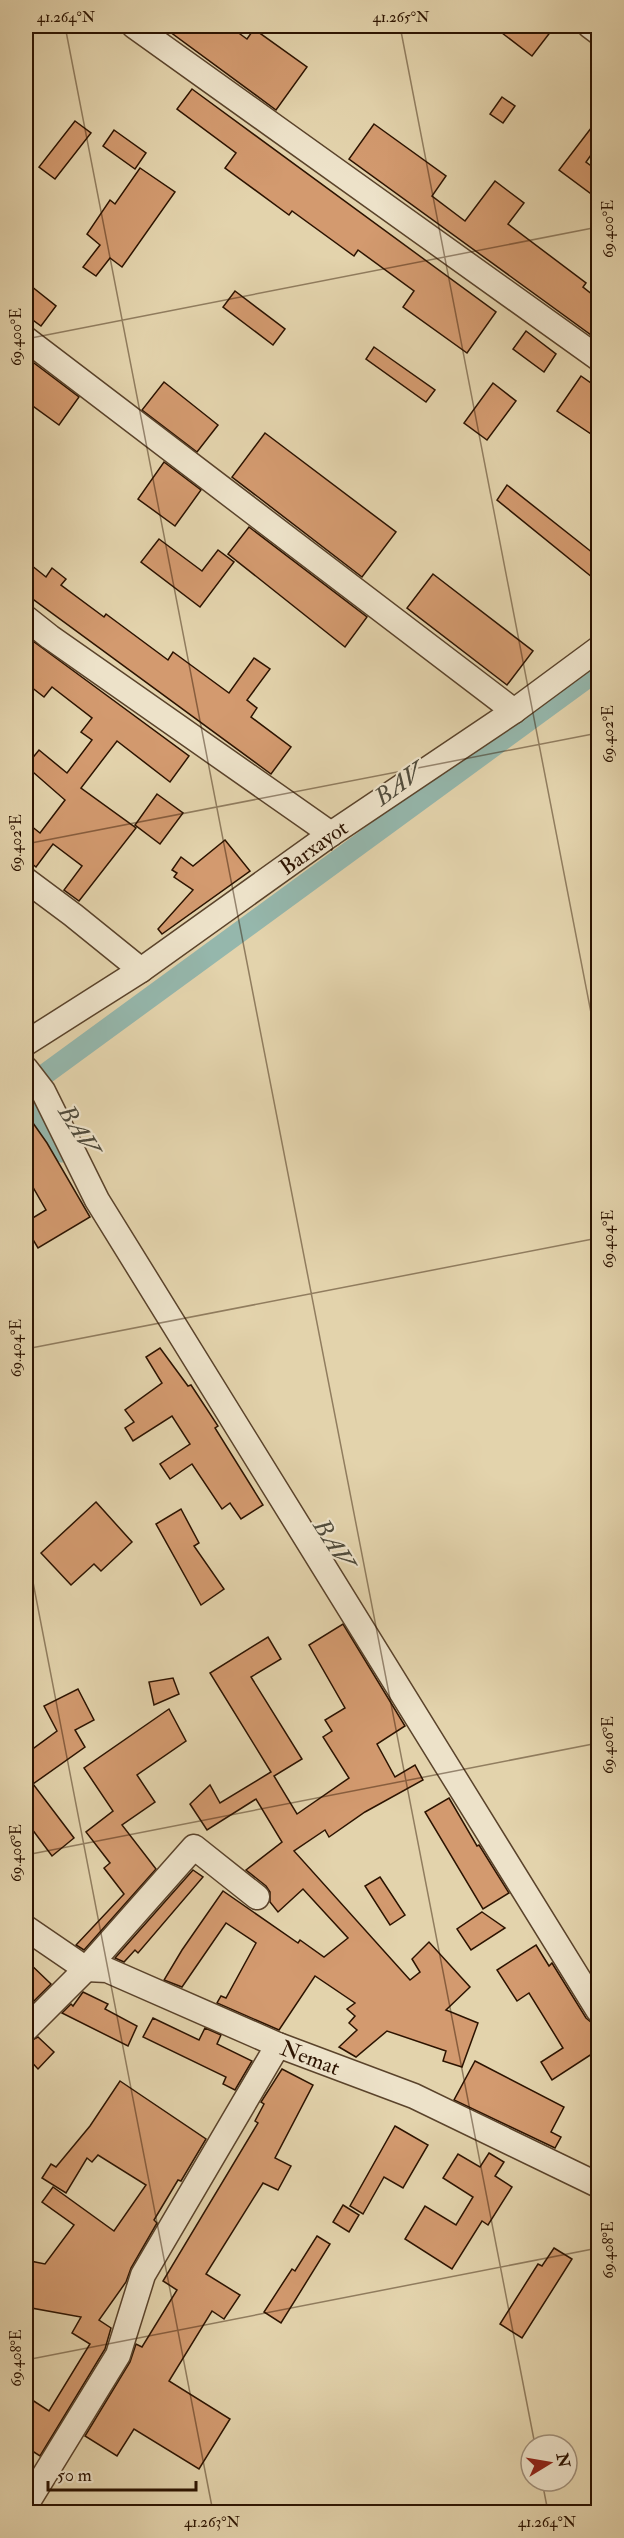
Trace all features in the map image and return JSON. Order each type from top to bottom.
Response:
[{"type":"street","points":[[134,26],[598,358]]},
{"type":"street","points":[[590,26],[598,32]]},
{"type":"street","points":[[26,339],[514,711]]},
{"type":"street","points":[[26,618],[331,834]]},
{"type":"street","name":"Barxayot","points":[[26,1043],[141,970],[331,834],[514,711],[598,649]]},
{"type":"street","points":[[26,880],[141,970]]},
{"type":"street","points":[[33,1078],[97,1200],[598,2010]]},
{"type":"street","points":[[26,2029],[86,1969],[194,1846],[257,1897]]},
{"type":"street","name":"Nemat","points":[[26,1929],[86,1969],[107,1970],[278,2045],[414,2096],[598,2185]]},
{"type":"street","points":[[26,2505],[118,2355],[143,2275],[278,2045]]},
{"type":"building","points":[[162,26],[229,26],[247,39],[254,29],[307,67],[276,110]]},
{"type":"building","points":[[493,26],[555,26],[532,56]]},
{"type":"building","points":[[192,89],[496,312],[467,353],[403,307],[414,291],[358,250],[354,256],[292,211],[289,215],[225,168],[236,153],[177,109]]},
{"type":"building","points":[[502,97],[515,106],[503,123],[490,114]]},
{"type":"building","points":[[598,119],[598,145],[586,162],[598,171],[598,199],[559,170]]},
{"type":"building","points":[[75,121],[91,133],[55,179],[39,167]]},
{"type":"building","points":[[374,124],[446,176],[432,196],[465,221],[495,181],[524,203],[508,224],[586,283],[583,287],[598,299],[598,340],[349,159]]},
{"type":"building","points":[[114,130],[146,153],[135,169],[103,146]]},
{"type":"building","points":[[140,168],[175,192],[122,267],[110,258],[96,276],[83,267],[100,245],[87,234],[110,200],[115,204]]},
{"type":"building","points":[[26,282],[56,306],[41,326],[26,315]]},
{"type":"building","points":[[235,291],[285,329],[273,345],[223,307]]},
{"type":"building","points":[[526,331],[556,354],[544,372],[513,349]]},
{"type":"building","points":[[374,347],[435,390],[426,402],[366,359]]},
{"type":"building","points":[[26,357],[79,397],[59,425],[26,401]]},
{"type":"building","points":[[581,376],[598,388],[598,424],[591,434],[557,411]]},
{"type":"building","points":[[164,382],[218,425],[197,452],[142,410]]},
{"type":"building","points":[[493,383],[516,401],[487,440],[464,423]]},
{"type":"building","points":[[265,433],[396,532],[362,577],[232,477]]},
{"type":"building","points":[[164,462],[201,490],[175,526],[138,499]]},
{"type":"building","points":[[507,485],[598,557],[598,582],[497,500]]},
{"type":"building","points":[[249,527],[367,617],[345,647],[228,554]]},
{"type":"building","points":[[159,539],[202,571],[218,550],[234,562],[200,607],[141,562]]},
{"type":"building","points":[[26,561],[46,577],[52,568],[66,579],[61,585],[104,617],[106,614],[168,660],[173,652],[229,693],[254,658],[270,669],[247,700],[257,708],[251,717],[291,747],[271,774],[26,594]]},
{"type":"building","points":[[433,574],[533,651],[507,685],[407,608]]},
{"type":"building","points":[[26,636],[189,756],[170,782],[117,741],[81,788],[136,828],[79,901],[64,890],[82,866],[53,844],[36,867],[26,859],[26,822],[40,833],[65,800],[26,766],[39,750],[67,773],[92,740],[81,732],[92,718],[52,687],[44,697],[26,683]]},
{"type":"building","points":[[157,794],[183,813],[160,844],[135,825]]},
{"type":"building","points":[[225,840],[250,871],[162,934],[158,929],[193,890],[174,877],[177,873],[172,870],[181,857],[193,866]]},
{"type":"building","points":[[26,1113],[47,1143],[90,1217],[38,1248],[26,1228],[26,1222],[46,1210],[26,1175]]},
{"type":"building","points":[[160,1348],[188,1386],[191,1385],[218,1426],[215,1428],[263,1505],[241,1519],[230,1503],[222,1509],[192,1464],[170,1479],[160,1464],[190,1444],[172,1416],[133,1441],[125,1428],[134,1422],[125,1410],[162,1383],[146,1357]]},
{"type":"building","points":[[96,1502],[132,1542],[101,1571],[94,1564],[71,1585],[41,1553]]},
{"type":"building","points":[[181,1509],[199,1543],[194,1546],[224,1589],[201,1605],[156,1524]]},
{"type":"building","points":[[343,1624],[405,1726],[377,1744],[395,1777],[415,1765],[423,1780],[365,1812],[329,1837],[325,1830],[294,1851],[410,1980],[420,1972],[412,1959],[429,1942],[470,1987],[446,2010],[478,2023],[462,2067],[443,2061],[446,2051],[387,2031],[356,2057],[339,2047],[357,2030],[349,2023],[355,2016],[347,2009],[355,2003],[315,1976],[279,2030],[217,2003],[221,1996],[226,1998],[256,1943],[226,1923],[182,1987],[164,1980],[223,1891],[298,1943],[300,1940],[324,1957],[348,1938],[303,1889],[278,1912],[270,1902],[270,1892],[266,1886],[246,1870],[282,1842],[256,1799],[207,1830],[190,1804],[210,1785],[220,1803],[271,1772],[210,1673],[268,1637],[281,1659],[251,1677],[302,1759],[274,1776],[297,1814],[349,1778],[323,1737],[332,1731],[325,1720],[345,1708],[309,1645]]},
{"type":"building","points":[[173,1678],[179,1694],[154,1705],[149,1682]]},
{"type":"building","points":[[78,1689],[94,1720],[75,1730],[85,1747],[33,1784],[74,1838],[52,1856],[26,1821],[26,1754],[57,1731],[44,1706]]},
{"type":"building","points":[[169,1709],[186,1741],[137,1775],[155,1802],[122,1825],[156,1869],[84,1950],[76,1945],[124,1894],[104,1868],[110,1863],[86,1832],[113,1811],[84,1768]]},
{"type":"building","points":[[449,1798],[477,1846],[479,1845],[509,1893],[483,1909],[425,1812]]},
{"type":"building","points":[[193,1870],[203,1877],[138,1953],[135,1950],[124,1962],[115,1958]]},
{"type":"building","points":[[380,1877],[405,1915],[390,1925],[365,1886]]},
{"type":"building","points":[[482,1912],[505,1928],[471,1950],[457,1929]]},
{"type":"building","points":[[536,1945],[549,1966],[552,1963],[586,2018],[598,2028],[598,2050],[552,2080],[541,2062],[563,2048],[529,1993],[517,2001],[497,1970]]},
{"type":"building","points":[[26,1960],[51,1984],[26,2009]]},
{"type":"building","points":[[83,1992],[108,2004],[105,2009],[137,2026],[128,2046],[62,2013],[71,2004],[73,2006]]},
{"type":"building","points":[[153,2018],[199,2040],[205,2028],[221,2035],[217,2044],[252,2061],[235,2090],[223,2084],[226,2077],[143,2037]]},
{"type":"building","points":[[38,2037],[54,2052],[38,2069],[26,2056],[26,2043]]},
{"type":"building","points":[[475,2061],[564,2107],[551,2132],[561,2137],[555,2148],[454,2100]]},
{"type":"building","points":[[282,2069],[313,2085],[275,2158],[291,2166],[278,2190],[263,2183],[206,2274],[240,2295],[224,2319],[212,2311],[169,2381],[230,2419],[199,2469],[134,2429],[117,2456],[85,2436],[130,2362],[136,2344],[142,2347],[177,2290],[163,2281],[258,2123],[255,2121],[264,2104],[261,2102]]},
{"type":"building","points":[[120,2081],[206,2139],[154,2220],[157,2223],[131,2268],[126,2282],[99,2320],[111,2328],[105,2349],[40,2456],[26,2447],[26,2396],[49,2411],[90,2344],[72,2333],[81,2317],[26,2307],[26,2285],[30,2261],[45,2264],[74,2225],[42,2202],[53,2187],[114,2231],[146,2185],[98,2155],[92,2162],[87,2158],[66,2193],[42,2178],[51,2164],[56,2167],[90,2126]]},
{"type":"building","points":[[395,2126],[428,2145],[403,2188],[384,2177],[363,2214],[350,2206]]},
{"type":"building","points":[[489,2153],[504,2162],[495,2176],[512,2187],[488,2225],[482,2221],[452,2269],[405,2239],[425,2206],[456,2225],[473,2197],[443,2178],[458,2154],[480,2167]]},
{"type":"building","points":[[343,2205],[359,2215],[349,2232],[333,2222]]},
{"type":"building","points":[[317,2236],[330,2244],[281,2323],[264,2312],[292,2269],[295,2271]]},
{"type":"building","points":[[554,2248],[572,2259],[522,2338],[500,2324],[538,2264],[542,2266]]},
{"type":"waterway","name":"BAV","points":[[26,1088],[598,670]]},
{"type":"waterway","name":"BAV","points":[[26,1092],[62,1152]]}]
